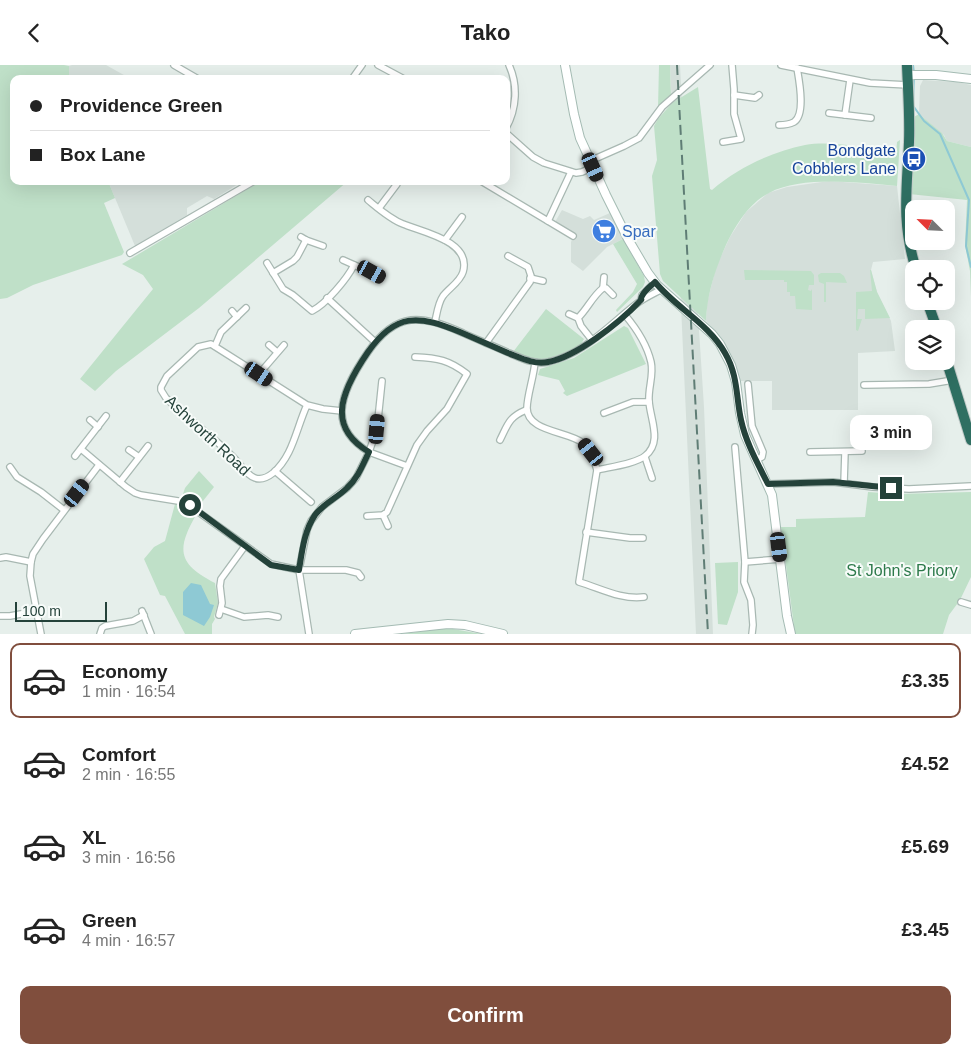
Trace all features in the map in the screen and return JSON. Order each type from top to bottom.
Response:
[{"type":"highway","points":[[910,75],[906,186],[907,227],[913,260]]},
{"type":"highway","points":[[950,370],[971,440]]},
{"type":"street","points":[[174,65],[191,75]]},
{"type":"street","points":[[378,65],[397,75]]},
{"type":"street","points":[[509,65],[516,90],[510,118]]},
{"type":"street","points":[[565,65],[580,138],[628,239],[655,282],[705,327],[726,354],[736,382],[745,435],[768,484],[774,503],[787,616],[791,634]]},
{"type":"street","points":[[510,136],[536,159],[570,172],[582,172],[591,164],[639,137],[662,107],[710,65]]},
{"type":"street","points":[[723,142],[741,139],[734,114],[732,65]]},
{"type":"street","points":[[781,65],[810,68],[850,80],[870,83],[910,75],[936,75],[971,79]]},
{"type":"street","points":[[779,125],[796,121],[798,115],[801,97],[797,68]]},
{"type":"street","points":[[846,115],[850,80]]},
{"type":"street","points":[[734,95],[755,98],[759,95]]},
{"type":"street","points":[[829,113],[871,118]]},
{"type":"street","points":[[548,221],[570,172]]},
{"type":"street","points":[[130,253],[247,185]]},
{"type":"street","points":[[379,209],[396,185]]},
{"type":"street","points":[[488,185],[573,236]]},
{"type":"street","points":[[368,200],[390,218],[432,233],[445,240],[460,254],[463,271],[456,283],[443,297],[435,322]]},
{"type":"street","points":[[445,240],[462,217]]},
{"type":"street","points":[[273,273],[297,257],[304,238],[323,246]]},
{"type":"street","points":[[486,343],[527,288],[530,278],[528,267],[508,256]]},
{"type":"street","points":[[343,259],[381,277]]},
{"type":"street","points":[[267,263],[283,289],[293,295],[310,311],[314,310],[327,298],[347,276],[354,265]]},
{"type":"street","points":[[578,318],[586,309],[592,297],[603,288],[604,277]]},
{"type":"street","points":[[530,278],[543,281]]},
{"type":"street","points":[[641,300],[642,295],[655,282]]},
{"type":"street","points":[[603,288],[606,288],[613,295]]},
{"type":"street","points":[[407,466],[369,452],[359,445],[346,429],[342,411],[343,402],[352,381],[374,343],[389,329],[402,322],[425,319],[521,359],[548,362],[579,349],[625,315],[641,300],[662,289]]},
{"type":"street","points":[[327,298],[374,343]]},
{"type":"street","points":[[246,308],[221,332],[215,346],[307,405],[342,411]]},
{"type":"street","points":[[232,311],[237,317]]},
{"type":"street","points":[[570,314],[578,318],[581,326],[592,340]]},
{"type":"street","points":[[597,470],[636,461],[645,457],[652,446],[655,434],[649,402],[652,375],[650,359],[636,329],[625,315]]},
{"type":"street","name":"Ashworth Road","points":[[215,346],[207,344],[198,347],[167,376],[163,381],[161,390],[166,398],[232,456],[250,475],[255,478],[263,478],[275,471],[291,449],[307,405]]},
{"type":"street","points":[[269,345],[276,352]]},
{"type":"street","points":[[259,374],[284,345]]},
{"type":"street","points":[[367,515],[383,515],[391,507],[407,466],[421,438],[447,409],[467,374],[448,361],[415,357]]},
{"type":"street","points":[[535,362],[526,410],[535,424],[568,435],[584,444],[594,459],[597,470],[579,582],[612,593],[635,598],[644,597]]},
{"type":"street","points":[[864,385],[929,384],[953,380]]},
{"type":"street","points":[[309,634],[299,570],[302,548],[311,521],[322,507],[347,488],[356,478],[369,452],[377,429],[382,381]]},
{"type":"street","points":[[748,384],[752,425],[763,452],[762,457],[756,460]]},
{"type":"street","points":[[604,413],[633,402],[649,402]]},
{"type":"street","points":[[500,440],[509,421],[516,414],[526,410]]},
{"type":"street","points":[[75,456],[106,416]]},
{"type":"street","points":[[90,420],[98,427]]},
{"type":"street","points":[[120,483],[148,445]]},
{"type":"street","points":[[735,447],[745,562],[744,582],[752,600],[754,625],[752,634]]},
{"type":"street","points":[[81,449],[120,483],[141,495],[178,501],[190,505],[271,565],[299,570],[346,570],[358,573],[361,577]]},
{"type":"street","points":[[130,450],[138,457]]},
{"type":"street","points":[[810,452],[862,451]]},
{"type":"street","points":[[844,483],[845,452]]},
{"type":"street","points":[[645,457],[652,478]]},
{"type":"street","points":[[41,634],[30,576],[31,562],[37,548],[99,465]]},
{"type":"street","points":[[10,467],[17,477],[41,492],[64,510]]},
{"type":"street","points":[[275,471],[311,502]]},
{"type":"street","points":[[768,484],[844,483],[909,489],[971,485]]},
{"type":"street","points":[[383,515],[388,526]]},
{"type":"street","points":[[586,532],[643,538]]},
{"type":"street","points":[[245,545],[221,579],[222,603],[220,612],[244,617],[268,615],[278,617]]},
{"type":"street","points":[[0,558],[6,557],[31,562]]},
{"type":"street","points":[[745,562],[781,559]]},
{"type":"street","points":[[962,602],[971,605]]},
{"type":"street","points":[[0,616],[16,616],[38,611]]},
{"type":"street","points":[[100,634],[105,626],[133,621],[143,613],[151,634]]},
{"type":"street","points":[[355,634],[456,624],[503,634]]},
{"type":"shaded area","points":[[106,65],[124,75],[69,75],[69,66]]},
{"type":"shaded area","points":[[670,65],[680,65],[690,258],[696,284],[704,407],[713,634],[696,634]]},
{"type":"shaded area","points":[[923,80],[957,82],[971,85],[971,147],[947,141],[944,135],[919,114],[920,86]]},
{"type":"shaded area","points":[[829,181],[897,186],[905,259],[873,262],[871,270],[877,292],[891,321],[895,351],[858,353],[858,410],[772,410],[772,381],[739,381],[735,363],[720,337],[706,321],[707,303],[716,267],[730,237],[746,212],[768,193],[787,187]]},
{"type":"shaded area","points":[[110,185],[237,185],[214,199],[207,196],[187,208],[187,215],[135,246]]},
{"type":"shaded area","points":[[562,210],[583,219],[590,216],[594,220],[610,213],[623,239],[607,247],[583,271],[571,262],[571,242],[574,234],[555,222]]},
{"type":"green space","points":[[0,65],[69,66],[69,75],[10,75],[10,185],[110,185],[115,198],[104,203],[124,252],[122,255],[33,285],[7,298],[0,299]]},
{"type":"green space","points":[[659,65],[670,65],[671,97],[658,108]]},
{"type":"green space","points":[[698,87],[710,189],[712,190],[733,174],[756,161],[793,148],[824,143],[876,148],[896,155],[897,142],[900,140],[897,186],[849,182],[798,184],[783,187],[769,193],[755,203],[738,223],[722,254],[710,292],[706,321],[663,281],[660,274],[652,176],[657,160],[654,126],[672,103]]},
{"type":"green space","points":[[919,114],[942,133],[947,141],[971,147],[971,297],[970,271],[965,245],[967,200],[909,194],[914,117]]},
{"type":"green space","points":[[254,185],[343,185],[199,308],[116,371],[95,391],[80,379],[153,289],[143,275],[122,264]]},
{"type":"green space","points":[[623,239],[644,276],[645,282],[643,287],[617,312],[616,310],[633,292],[637,284],[613,244]]},
{"type":"green space","points":[[744,270],[811,271],[814,275],[814,285],[809,285],[808,290],[811,291],[812,289],[812,310],[796,309],[795,296],[790,296],[790,292],[787,292],[787,282],[784,282],[784,280],[745,280]]},
{"type":"green space","points":[[870,270],[877,292],[890,318],[865,319],[865,309],[858,309],[857,319],[862,319],[858,331],[856,330],[856,292],[872,291]]},
{"type":"green space","points":[[821,273],[840,273],[844,276],[847,283],[826,282],[826,302],[824,302],[824,284],[819,282],[818,275]]},
{"type":"green space","points":[[546,309],[584,339],[580,346],[554,357],[540,359],[513,352]]},
{"type":"green space","points":[[624,326],[628,328],[646,364],[567,396],[563,393],[565,391],[559,380],[538,375],[540,369],[574,358]]},
{"type":"green space","points":[[199,471],[214,487],[199,506],[182,497],[185,488]]},
{"type":"green space","name":"St John's Priory","points":[[868,492],[897,494],[971,492],[971,577],[960,600],[949,615],[943,634],[795,634],[781,527],[796,527],[796,519],[865,517]]},
{"type":"green space","points":[[175,504],[196,515],[185,538],[184,555],[187,562],[194,569],[215,583],[218,603],[215,619],[212,624],[212,634],[185,634],[165,596],[160,595],[144,559],[154,547],[165,541]]},
{"type":"green space","points":[[738,562],[738,592],[727,625],[718,624],[715,563]]},
{"type":"green space","points":[[447,628],[482,634],[402,634]]},
{"type":"water","points":[[191,583],[201,585],[210,604],[214,605],[210,617],[204,626],[183,615],[183,592]]},
{"type":"waterway","points":[[913,65],[914,73]]},
{"type":"waterway","points":[[913,100],[914,77]]},
{"type":"waterway","points":[[914,107],[924,121],[940,134],[969,200],[966,246],[971,267]]},
{"type":"railway","points":[[677,65],[708,634]]},
{"type":"place","name":"Bondgate Cobblers Lane","points":[[914,159]]},
{"type":"place","name":"Spar","points":[[604,231]]},
{"type":"route","points":[[190,505],[271,565],[299,570],[302,548],[311,521],[322,507],[339,495],[356,478],[369,452],[359,445],[346,429],[342,419],[342,411],[343,402],[352,381],[364,358],[381,335],[396,325],[425,319],[443,324],[521,359],[542,363],[548,362],[579,349],[592,340],[625,315],[641,300],[642,295],[655,282],[712,334],[726,354],[736,382],[745,435],[768,484],[833,482],[891,488]]}]
